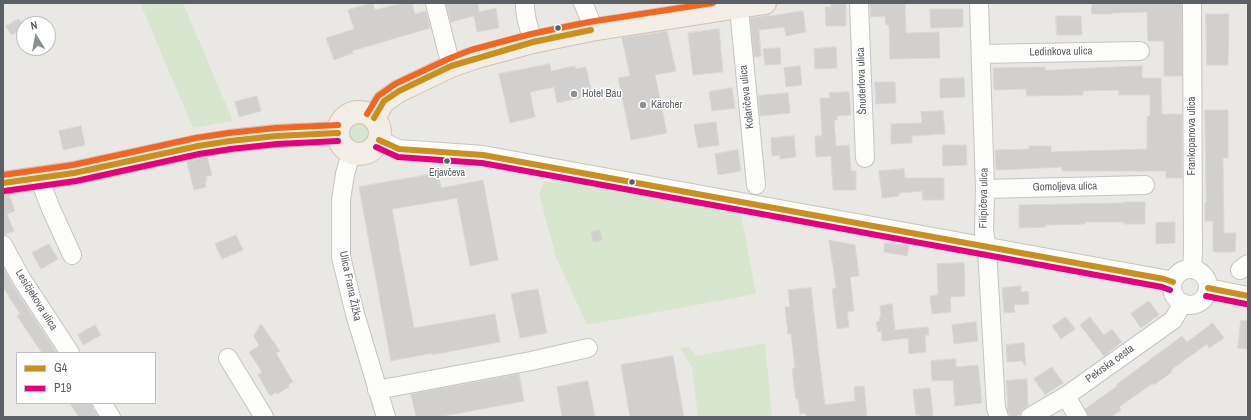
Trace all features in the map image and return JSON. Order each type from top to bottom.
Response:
[{"type":"main road","points":[[374,118],[384,101],[399,91],[451,66],[533,42],[591,30],[765,3]]},
{"type":"main road","points":[[362,113],[374,118],[380,132],[379,140],[374,148],[359,154],[344,148],[339,140],[338,133],[340,125],[349,115],[362,113]]},
{"type":"main road","points":[[3,183],[101,167],[198,146],[230,141],[276,136],[338,133]]},
{"type":"street","points":[[435,3],[451,66]]},
{"type":"street","points":[[526,3],[525,7],[528,25],[533,42]]},
{"type":"street","points":[[583,3],[589,17],[591,30]]},
{"type":"street","name":"Šnuderlova ulica","points":[[859,3],[865,158]]},
{"type":"street","name":"Filipičeva ulica","points":[[979,3],[986,189],[984,232],[996,408],[999,417]]},
{"type":"street","name":"Frankopanova ulica","points":[[1192,3],[1192,269]]},
{"type":"street","name":"Kolaričeva ulica","points":[[739,8],[756,185]]},
{"type":"street","name":"Ledinkova ulica","points":[[981,54],[1140,50]]},
{"type":"street","points":[[379,140],[399,149],[490,157],[986,248],[1164,279],[1173,282]]},
{"type":"street","name":"Ulica Frana Žižka","points":[[351,152],[345,174],[341,200],[341,257],[355,314],[386,417]]},
{"type":"street","points":[[38,178],[72,255]]},
{"type":"street","name":"Gomoljeva ulica","points":[[986,189],[1145,185]]},
{"type":"street","name":"Lesičjekova ulica","points":[[3,245],[21,278],[69,352]]},
{"type":"street","points":[[1192,269],[1200,272],[1207,280],[1208,288],[1206,296],[1198,303],[1183,303],[1175,296],[1173,282],[1177,275],[1181,272],[1192,269]]},
{"type":"street","points":[[1208,288],[1248,296]]},
{"type":"street","name":"Pekrska cesta","points":[[1030,417],[1066,396],[1173,320],[1183,303]]},
{"type":"street","points":[[377,390],[530,361],[588,348]]},
{"type":"street","points":[[228,358],[264,417]]},
{"type":"street","points":[[1066,396],[1078,417]]},
{"type":"street","points":[[103,404],[111,417]]},
{"type":"green space","points":[[140,3],[183,3],[233,121],[193,128]]},
{"type":"green space","points":[[359,123],[367,127],[371,135],[367,143],[359,147],[351,143],[347,135],[351,127]]},
{"type":"green space","points":[[544,182],[571,182],[741,214],[756,294],[587,325],[556,257],[539,194]]},
{"type":"green space","points":[[765,343],[772,417],[698,417],[692,368],[680,348],[689,346],[696,356]]},
{"type":"building","points":[[373,3],[375,10],[402,3],[412,3],[415,14],[426,11],[430,28],[352,51],[353,53],[334,60],[326,38],[354,29],[348,10]]},
{"type":"building","points":[[446,3],[478,3],[479,12],[496,8],[499,28],[477,32],[474,16],[451,22]]},
{"type":"building","points":[[831,3],[846,3],[846,26],[826,26],[825,7],[831,7]]},
{"type":"building","points":[[870,3],[905,3],[906,33],[939,32],[940,58],[890,59],[889,25],[886,25],[885,16],[871,17]]},
{"type":"building","points":[[1092,3],[1182,3],[1182,76],[1164,76],[1164,41],[1148,41],[1147,12],[1092,14]]},
{"type":"building","points":[[930,9],[963,9],[963,27],[931,28]]},
{"type":"building","points":[[803,11],[806,32],[786,36],[784,27],[759,30],[761,56],[754,57],[750,18]]},
{"type":"building","points":[[1206,14],[1229,14],[1228,65],[1207,65]]},
{"type":"building","points":[[1056,16],[1081,16],[1082,35],[1057,35]]},
{"type":"building","points":[[16,21],[16,33],[11,35],[6,26]]},
{"type":"building","points":[[719,29],[723,72],[693,75],[688,33]]},
{"type":"building","name":"Kärcher","points":[[667,31],[676,71],[655,75],[667,133],[631,140],[618,78],[630,76],[622,38]]},
{"type":"building","points":[[836,47],[837,68],[815,69],[814,49]]},
{"type":"building","points":[[780,48],[781,64],[765,65],[763,49]]},
{"type":"building","name":"Hotel Bau","points":[[550,64],[551,71],[575,66],[575,69],[586,67],[592,95],[557,103],[554,87],[530,92],[535,117],[510,123],[499,74]]},
{"type":"building","points":[[800,66],[802,85],[786,87],[784,68]]},
{"type":"building","points":[[1142,66],[1142,78],[1161,78],[1162,114],[1182,114],[1182,178],[1166,178],[1166,171],[1062,171],[1062,167],[996,170],[995,150],[1029,149],[1029,146],[1051,146],[1051,152],[1147,149],[1147,117],[1150,116],[1150,95],[1119,95],[1119,90],[1083,91],[1083,95],[1027,96],[1026,89],[994,90],[993,68],[1045,67],[1045,70]]},
{"type":"building","points":[[964,78],[965,97],[940,98],[940,79]]},
{"type":"building","points":[[875,82],[895,82],[896,103],[876,104]]},
{"type":"building","points":[[732,88],[735,108],[712,111],[709,92]]},
{"type":"building","points":[[849,92],[851,115],[837,116],[838,120],[834,120],[836,146],[849,145],[851,171],[856,171],[856,190],[833,190],[831,156],[816,157],[815,136],[822,136],[820,98],[830,98],[829,93]]},
{"type":"building","points":[[788,93],[790,113],[760,116],[758,96]]},
{"type":"building","points":[[257,96],[261,111],[239,117],[235,102]]},
{"type":"building","points":[[1205,110],[1228,110],[1228,158],[1223,158],[1224,233],[1236,233],[1235,252],[1213,252],[1213,221],[1205,221]]},
{"type":"building","points":[[943,111],[945,134],[912,136],[912,143],[891,144],[891,124],[922,123],[921,112]]},
{"type":"building","points":[[716,122],[719,145],[698,148],[694,125]]},
{"type":"building","points":[[81,126],[85,145],[63,150],[59,131]]},
{"type":"building","points":[[794,136],[796,157],[780,159],[780,155],[772,156],[771,138]]},
{"type":"building","points":[[943,145],[966,145],[967,165],[943,166]]},
{"type":"building","points":[[738,150],[741,171],[718,175],[715,154]]},
{"type":"building","points":[[207,157],[212,175],[206,177],[206,187],[194,190],[187,162]]},
{"type":"building","points":[[904,169],[905,178],[944,178],[944,200],[923,200],[922,191],[899,193],[899,196],[882,198],[879,171]]},
{"type":"building","points":[[438,173],[441,188],[483,180],[498,260],[470,266],[457,198],[392,209],[414,328],[495,314],[500,342],[391,361],[359,187]]},
{"type":"building","points":[[3,195],[9,195],[15,211],[7,214],[14,231],[4,235],[3,235]]},
{"type":"building","points":[[1145,202],[1145,224],[1124,224],[1124,222],[1085,222],[1085,224],[1046,225],[1046,227],[1019,228],[1019,205]]},
{"type":"building","points":[[1175,222],[1175,243],[1156,244],[1156,223]]},
{"type":"building","points":[[600,230],[602,240],[593,242],[591,232]]},
{"type":"building","points":[[236,235],[243,250],[222,259],[215,244]]},
{"type":"building","points":[[829,240],[855,245],[859,276],[850,277],[854,311],[847,312],[849,327],[837,329],[832,289],[836,288]]},
{"type":"building","points":[[885,243],[909,246],[907,256],[884,252]]},
{"type":"building","points":[[49,244],[58,259],[41,269],[32,253]]},
{"type":"building","points":[[964,263],[965,296],[950,297],[951,312],[932,314],[930,296],[938,295],[937,264]]},
{"type":"building","points":[[3,267],[12,284],[56,352],[41,352],[17,316],[20,314],[3,287]]},
{"type":"building","points":[[1021,286],[1021,292],[1028,291],[1029,304],[1014,305],[1015,312],[1004,313],[1002,288]]},
{"type":"building","points":[[811,288],[825,405],[855,401],[854,387],[864,386],[867,417],[806,417],[806,413],[800,414],[798,399],[796,399],[792,369],[795,368],[791,334],[788,334],[785,307],[790,307],[788,290]]},
{"type":"building","points":[[538,289],[547,333],[520,338],[511,294]]},
{"type":"building","points":[[1149,301],[1159,315],[1141,328],[1131,314]]},
{"type":"building","points":[[892,304],[895,330],[928,327],[929,335],[925,335],[926,352],[909,354],[908,338],[882,341],[881,331],[878,332],[876,322],[880,321],[879,317],[881,317],[880,306]]},
{"type":"building","points":[[1066,317],[1075,329],[1061,339],[1052,326]]},
{"type":"building","points":[[1090,317],[1104,335],[1112,329],[1122,342],[1104,356],[1080,325]]},
{"type":"building","points":[[1241,320],[1248,321],[1248,349],[1238,348]]},
{"type":"building","points":[[976,322],[978,341],[954,344],[952,325]]},
{"type":"building","points":[[1213,323],[1224,338],[1209,348],[1207,344],[1171,370],[1172,372],[1154,385],[1153,383],[1119,407],[1121,410],[1111,417],[1088,417],[1085,409],[1117,386],[1116,385],[1182,336],[1187,342]]},
{"type":"building","points":[[261,324],[280,351],[276,353],[293,382],[288,385],[289,387],[270,396],[258,375],[262,372],[249,352],[259,346],[254,336]]},
{"type":"building","points":[[95,325],[101,335],[83,345],[78,335]]},
{"type":"building","points":[[1024,343],[1026,367],[1022,361],[1007,362],[1006,345]]},
{"type":"building","points":[[673,356],[684,417],[630,417],[621,365]]},
{"type":"building","points":[[956,359],[956,367],[978,365],[982,403],[955,406],[953,380],[932,381],[931,361]]},
{"type":"building","points":[[1052,367],[1063,383],[1045,395],[1034,379]]},
{"type":"building","points":[[519,374],[524,401],[439,417],[416,417],[411,394]]},
{"type":"building","points":[[1027,379],[1028,406],[1021,411],[1020,414],[1012,417],[1007,408],[1006,381]]},
{"type":"building","points":[[588,381],[595,417],[562,417],[557,387]]},
{"type":"building","points":[[930,388],[933,417],[920,417],[920,415],[916,415],[913,390]]},
{"type":"building","points":[[71,404],[92,404],[93,409],[99,417],[79,417]]},
{"type":"transit line","points":[[367,114],[378,96],[395,84],[471,50],[531,34],[589,22],[713,3]]},
{"type":"transit line","name":"G4","points":[[374,118],[384,101],[399,91],[451,66],[533,42],[591,30]]},
{"type":"transit line","points":[[3,175],[73,165],[196,138],[229,133],[276,128],[338,125]]},
{"type":"transit line","name":"G4","points":[[3,183],[74,173],[198,146],[230,141],[276,136],[338,133]]},
{"type":"transit line","name":"G4","points":[[379,140],[399,149],[483,155],[1164,279],[1173,282]]},
{"type":"transit line","name":"P19","points":[[4,191],[76,181],[199,154],[231,149],[277,144],[338,141]]},
{"type":"transit line","name":"P19","points":[[376,147],[398,157],[482,163],[1162,287],[1170,290]]},
{"type":"transit line","name":"G4","points":[[1208,288],[1248,296]]},
{"type":"transit line","name":"P19","points":[[1206,296],[1246,304]]},
{"type":"place","name":"Hotel Bau","points":[[574,94]]},
{"type":"place","name":"Kärcher","points":[[643,105]]},
{"type":"place","name":"Erjavčeva","points":[[447,161]]}]
